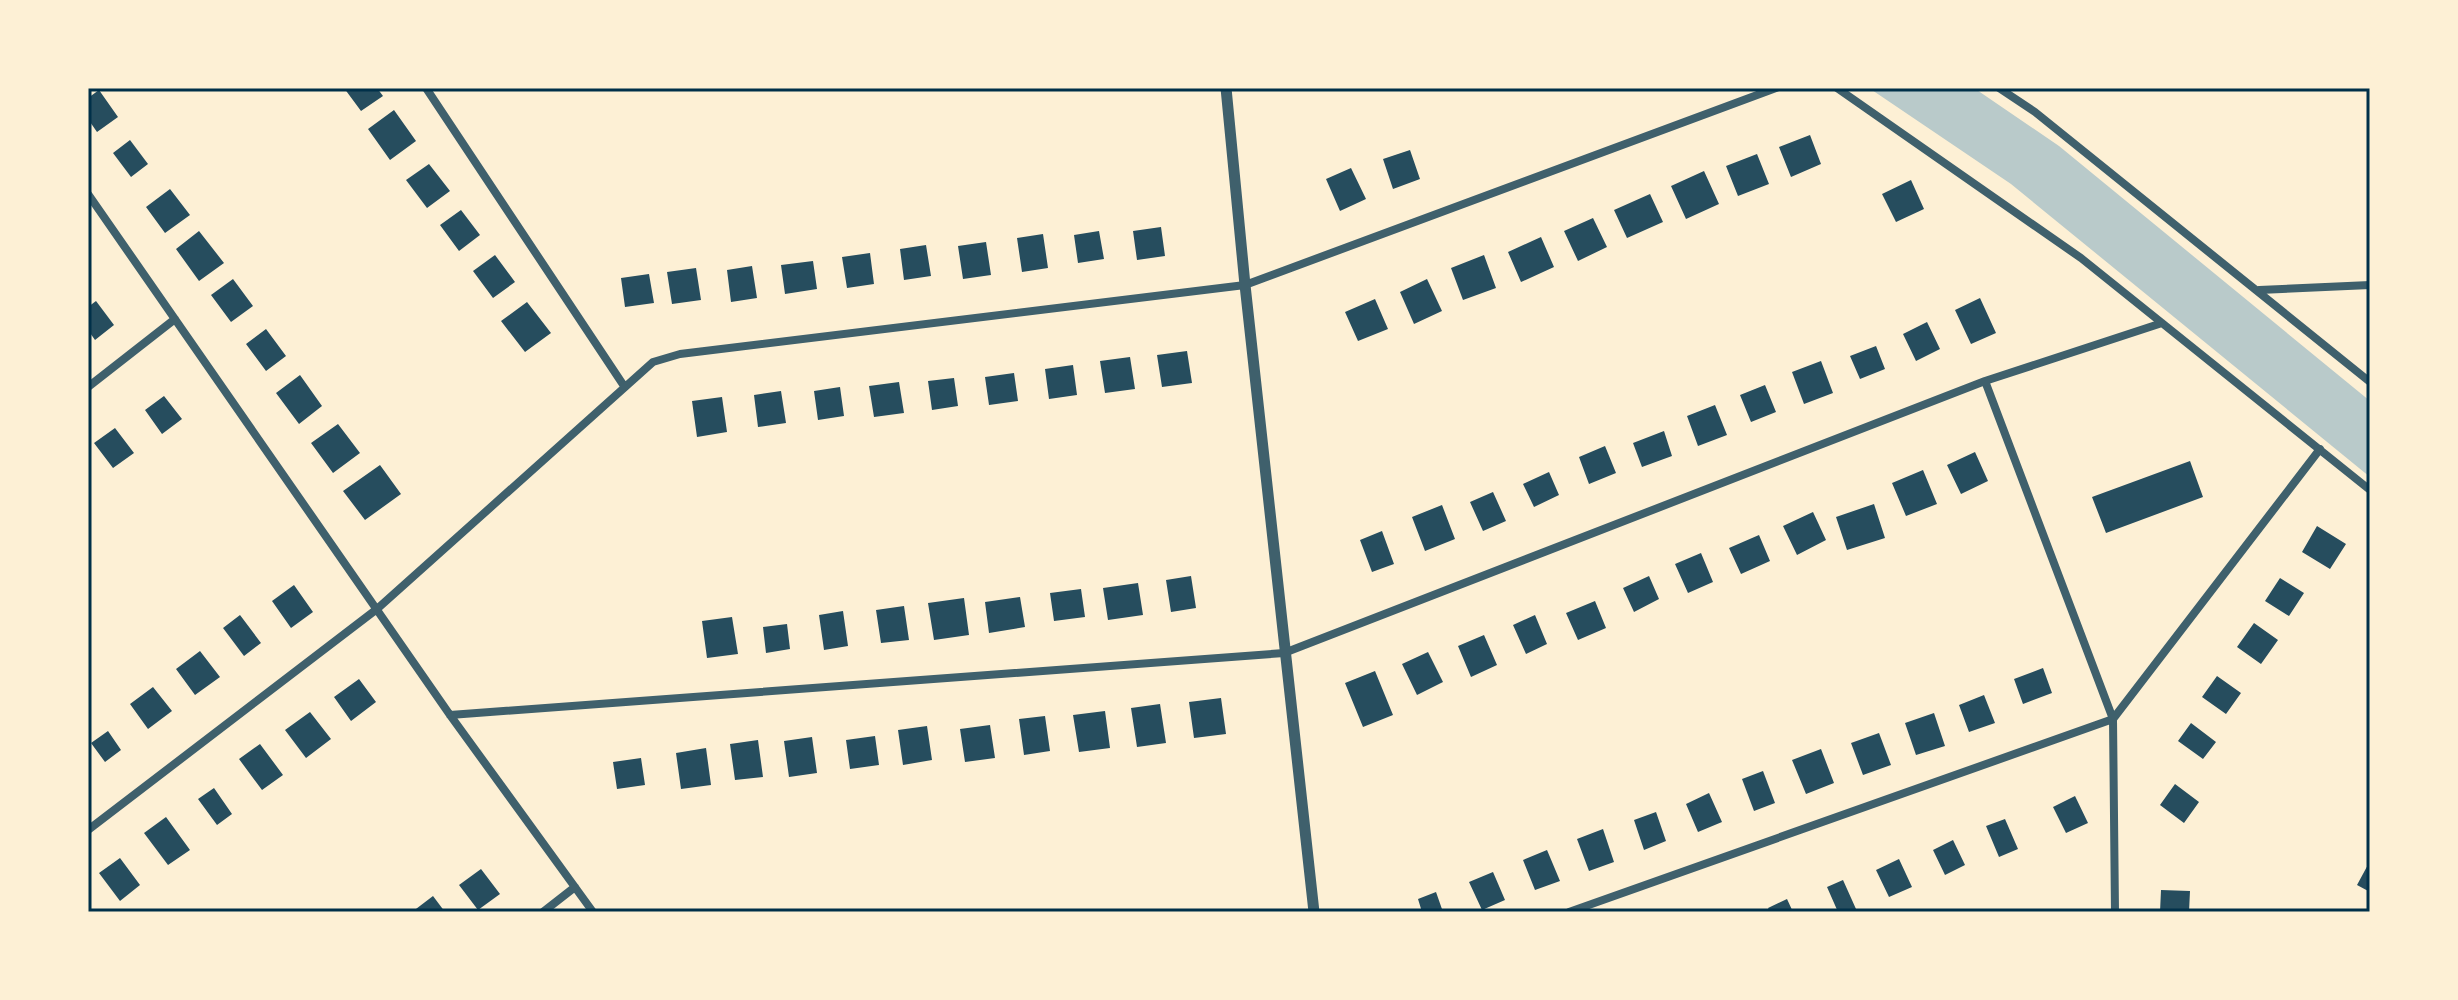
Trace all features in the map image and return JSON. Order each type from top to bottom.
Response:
[{"type":"street","points":[[426,88],[624,386]]},
{"type":"street","points":[[1226,88],[1314,912]]},
{"type":"street","points":[[88,830],[377,609],[653,362],[680,354],[1245,285],[1776,88]]},
{"type":"street","points":[[1837,88],[2081,258],[2370,490]]},
{"type":"street","points":[[1999,88],[2047,122],[2370,382]]},
{"type":"street","points":[[88,194],[450,715],[593,912]]},
{"type":"street","points":[[2258,290],[2370,285]]},
{"type":"street","points":[[88,387],[175,319]]},
{"type":"street","points":[[450,715],[1284,653],[1985,381],[2162,323]]},
{"type":"street","points":[[1985,381],[2113,719],[2115,912]]},
{"type":"street","points":[[1569,912],[2113,719],[2320,449]]},
{"type":"street","points":[[543,912],[575,887]]},
{"type":"shaded area","points":[[1869,88],[1974,88],[2059,146],[2370,401],[2370,477],[2011,184]]},
{"type":"building","points":[[344,88],[377,88],[383,96],[361,111]]},
{"type":"building","points":[[99,90],[118,117],[97,132],[88,119],[88,98]]},
{"type":"building","points":[[394,110],[416,141],[390,160],[368,129]]},
{"type":"building","points":[[1810,135],[1821,164],[1791,177],[1779,147]]},
{"type":"building","points":[[130,140],[148,164],[131,177],[113,153]]},
{"type":"building","points":[[1410,150],[1420,179],[1393,189],[1383,159]]},
{"type":"building","points":[[1757,154],[1769,184],[1738,196],[1726,166]]},
{"type":"building","points":[[429,164],[450,191],[427,208],[406,180]]},
{"type":"building","points":[[1351,168],[1366,199],[1340,211],[1326,179]]},
{"type":"building","points":[[1704,171],[1719,204],[1686,219],[1671,186]]},
{"type":"building","points":[[1911,180],[1924,209],[1896,222],[1882,194]]},
{"type":"building","points":[[170,189],[190,215],[165,233],[146,207]]},
{"type":"building","points":[[1650,194],[1663,222],[1627,238],[1614,210]]},
{"type":"building","points":[[461,210],[480,235],[459,251],[440,225]]},
{"type":"building","points":[[1593,218],[1607,247],[1578,261],[1564,231]]},
{"type":"building","points":[[1161,227],[1165,256],[1137,260],[1133,231]]},
{"type":"building","points":[[199,231],[224,263],[199,281],[176,249]]},
{"type":"building","points":[[1099,231],[1104,259],[1078,263],[1074,235]]},
{"type":"building","points":[[1043,234],[1048,268],[1022,272],[1017,238]]},
{"type":"building","points":[[1541,237],[1554,267],[1521,282],[1508,252]]},
{"type":"building","points":[[986,242],[991,275],[963,279],[958,246]]},
{"type":"building","points":[[926,245],[931,276],[904,280],[900,249]]},
{"type":"building","points":[[870,253],[874,284],[847,288],[842,257]]},
{"type":"building","points":[[495,255],[515,282],[493,298],[473,271]]},
{"type":"building","points":[[1484,255],[1496,288],[1463,300],[1451,268]]},
{"type":"building","points":[[813,261],[817,289],[785,294],[781,265]]},
{"type":"building","points":[[752,266],[757,298],[731,302],[727,270]]},
{"type":"building","points":[[696,268],[701,300],[672,304],[667,272]]},
{"type":"building","points":[[649,274],[654,303],[625,307],[621,278]]},
{"type":"building","points":[[233,279],[253,306],[231,322],[211,295]]},
{"type":"building","points":[[1427,279],[1442,311],[1414,324],[1400,292]]},
{"type":"building","points":[[1980,298],[1996,333],[1971,344],[1955,310]]},
{"type":"building","points":[[1375,299],[1388,329],[1358,341],[1345,312]]},
{"type":"building","points":[[96,301],[114,325],[95,340],[88,330],[88,307]]},
{"type":"building","points":[[527,302],[551,333],[525,352],[501,321]]},
{"type":"building","points":[[1927,322],[1940,349],[1916,361],[1903,334]]},
{"type":"building","points":[[266,329],[286,356],[266,371],[246,344]]},
{"type":"building","points":[[1876,346],[1885,369],[1860,379],[1850,356]]},
{"type":"building","points":[[1187,351],[1192,383],[1162,387],[1157,355]]},
{"type":"building","points":[[1130,357],[1135,389],[1105,393],[1100,361]]},
{"type":"building","points":[[1821,361],[1833,393],[1804,404],[1792,372]]},
{"type":"building","points":[[1073,365],[1077,395],[1049,399],[1045,369]]},
{"type":"building","points":[[1014,373],[1018,401],[989,405],[985,377]]},
{"type":"building","points":[[300,375],[322,406],[299,424],[276,393]]},
{"type":"building","points":[[954,378],[958,406],[932,410],[928,381]]},
{"type":"building","points":[[899,382],[904,413],[874,417],[869,386]]},
{"type":"building","points":[[1765,385],[1776,412],[1751,422],[1740,395]]},
{"type":"building","points":[[840,387],[844,416],[818,420],[814,391]]},
{"type":"building","points":[[781,391],[786,423],[758,427],[754,395]]},
{"type":"building","points":[[164,396],[182,419],[162,434],[145,410]]},
{"type":"building","points":[[722,397],[727,432],[697,437],[692,401]]},
{"type":"building","points":[[1715,405],[1727,435],[1698,446],[1687,416]]},
{"type":"building","points":[[338,424],[360,453],[333,473],[311,443]]},
{"type":"building","points":[[115,428],[134,453],[113,468],[94,443]]},
{"type":"building","points":[[1664,431],[1672,456],[1642,467],[1633,443]]},
{"type":"building","points":[[1605,446],[1616,473],[1589,484],[1579,457]]},
{"type":"building","points":[[1975,452],[1988,481],[1961,494],[1947,465]]},
{"type":"building","points":[[2190,461],[2203,497],[2106,533],[2092,497]]},
{"type":"building","points":[[380,465],[401,494],[365,520],[343,491]]},
{"type":"building","points":[[1923,470],[1937,504],[1906,516],[1892,483]]},
{"type":"building","points":[[1549,472],[1559,495],[1534,507],[1523,484]]},
{"type":"building","points":[[1493,492],[1506,521],[1483,531],[1470,502]]},
{"type":"building","points":[[1874,504],[1885,538],[1847,550],[1836,517]]},
{"type":"building","points":[[1442,505],[1455,539],[1425,551],[1412,517]]},
{"type":"building","points":[[1813,512],[1826,540],[1797,555],[1783,526]]},
{"type":"building","points":[[2317,526],[2346,544],[2330,569],[2302,552]]},
{"type":"building","points":[[1382,531],[1394,564],[1372,572],[1360,540]]},
{"type":"building","points":[[1759,535],[1770,561],[1741,574],[1729,548]]},
{"type":"building","points":[[1701,553],[1713,582],[1688,593],[1675,564]]},
{"type":"building","points":[[1191,576],[1196,608],[1171,612],[1166,580]]},
{"type":"building","points":[[1649,576],[1659,599],[1634,612],[1623,588]]},
{"type":"building","points":[[2280,578],[2304,593],[2289,616],[2265,601]]},
{"type":"building","points":[[1138,583],[1143,615],[1108,620],[1103,588]]},
{"type":"building","points":[[294,585],[313,612],[291,628],[272,601]]},
{"type":"building","points":[[1081,589],[1085,617],[1054,621],[1050,593]]},
{"type":"building","points":[[1020,597],[1025,627],[989,633],[985,602]]},
{"type":"building","points":[[964,598],[969,635],[934,640],[928,603]]},
{"type":"building","points":[[1595,601],[1606,628],[1578,640],[1566,613]]},
{"type":"building","points":[[904,606],[909,640],[881,643],[876,610]]},
{"type":"building","points":[[843,611],[848,646],[824,650],[819,615]]},
{"type":"building","points":[[240,615],[261,643],[244,656],[223,628]]},
{"type":"building","points":[[1535,615],[1547,644],[1526,654],[1513,625]]},
{"type":"building","points":[[732,617],[738,654],[707,658],[702,621]]},
{"type":"building","points":[[2254,623],[2278,640],[2261,664],[2237,647]]},
{"type":"building","points":[[787,624],[790,649],[766,653],[763,627]]},
{"type":"building","points":[[1484,635],[1497,665],[1471,677],[1458,646]]},
{"type":"building","points":[[200,651],[220,677],[195,695],[176,669]]},
{"type":"building","points":[[1428,652],[1443,682],[1417,695],[1402,664]]},
{"type":"building","points":[[2043,668],[2052,693],[2023,704],[2014,679]]},
{"type":"building","points":[[1375,671],[1393,715],[1363,727],[1345,683]]},
{"type":"building","points":[[2217,676],[2241,693],[2226,714],[2202,697]]},
{"type":"building","points":[[359,679],[376,702],[351,721],[334,697]]},
{"type":"building","points":[[153,687],[172,711],[148,729],[130,704]]},
{"type":"building","points":[[1984,695],[1995,723],[1969,732],[1959,705]]},
{"type":"building","points":[[1221,698],[1226,734],[1194,738],[1189,702]]},
{"type":"building","points":[[1160,704],[1166,743],[1137,747],[1131,708]]},
{"type":"building","points":[[1105,711],[1110,748],[1079,752],[1073,715]]},
{"type":"building","points":[[310,712],[331,739],[306,758],[285,730]]},
{"type":"building","points":[[1934,713],[1945,746],[1916,755],[1905,723]]},
{"type":"building","points":[[1045,716],[1050,751],[1024,755],[1019,719]]},
{"type":"building","points":[[2191,723],[2216,742],[2203,759],[2178,741]]},
{"type":"building","points":[[990,725],[995,758],[965,762],[960,729]]},
{"type":"building","points":[[927,726],[932,760],[903,765],[898,730]]},
{"type":"building","points":[[108,731],[121,750],[105,762],[91,743]]},
{"type":"building","points":[[1879,733],[1891,765],[1863,775],[1851,743]]},
{"type":"building","points":[[875,736],[879,765],[850,769],[846,740]]},
{"type":"building","points":[[812,737],[817,773],[789,777],[784,741]]},
{"type":"building","points":[[758,740],[763,777],[735,780],[730,744]]},
{"type":"building","points":[[260,744],[283,775],[262,790],[239,759]]},
{"type":"building","points":[[706,748],[711,785],[681,789],[676,753]]},
{"type":"building","points":[[1821,749],[1834,783],[1806,794],[1792,760]]},
{"type":"building","points":[[641,758],[645,785],[617,789],[613,762]]},
{"type":"building","points":[[1763,771],[1775,803],[1754,811],[1742,779]]},
{"type":"building","points":[[2175,784],[2199,802],[2184,823],[2160,805]]},
{"type":"building","points":[[214,788],[232,814],[217,825],[198,799]]},
{"type":"building","points":[[1709,793],[1722,822],[1698,832],[1686,804]]},
{"type":"building","points":[[2075,796],[2088,823],[2066,833],[2053,807]]},
{"type":"building","points":[[1656,812],[1666,841],[1644,850],[1634,820]]},
{"type":"building","points":[[166,817],[190,850],[168,865],[144,833]]},
{"type":"building","points":[[2005,819],[2018,849],[1999,857],[1986,826]]},
{"type":"building","points":[[1603,829],[1614,862],[1589,871],[1577,839]]},
{"type":"building","points":[[1953,840],[1965,865],[1945,875],[1933,850]]},
{"type":"building","points":[[1547,850],[1560,881],[1535,890],[1523,860]]},
{"type":"building","points":[[120,858],[140,885],[120,901],[99,873]]},
{"type":"building","points":[[1899,859],[1912,887],[1889,897],[1876,870]]},
{"type":"building","points":[[2370,861],[2370,892],[2357,885]]},
{"type":"building","points":[[481,869],[500,894],[478,910],[459,885]]},
{"type":"building","points":[[1493,872],[1505,900],[1482,910],[1469,882]]},
{"type":"building","points":[[1843,880],[1856,909],[1838,912],[1827,887]]},
{"type":"building","points":[[2161,890],[2190,891],[2189,912],[2160,912]]},
{"type":"building","points":[[1436,892],[1443,912],[1422,912],[1418,899]]},
{"type":"building","points":[[433,896],[445,912],[412,912]]},
{"type":"building","points":[[1787,899],[1793,912],[1770,912],[1768,908]]}]
